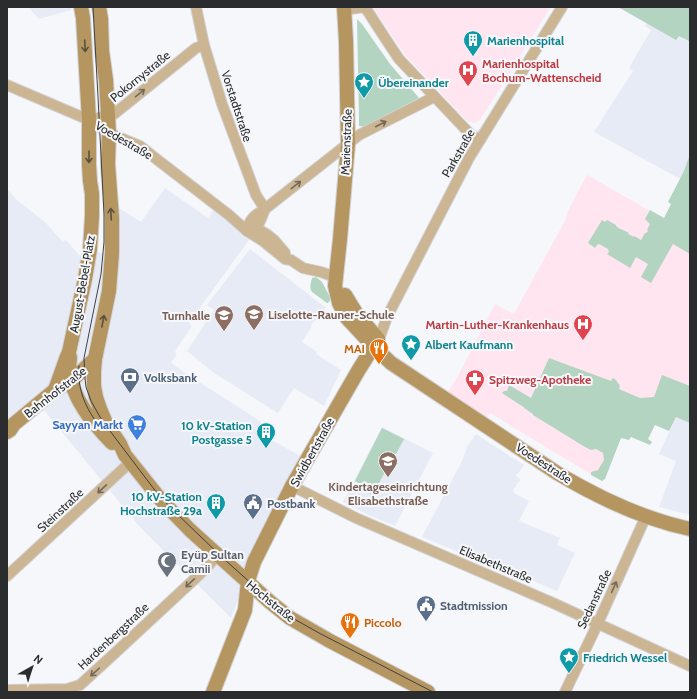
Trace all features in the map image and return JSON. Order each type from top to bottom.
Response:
[{"type":"street","name":"August-Bebel-Platz","points":[[55,390],[69,352],[85,279],[92,216],[92,194],[89,165],[89,120],[84,26],[81,7]]},
{"type":"street","name":"August-Bebel-Platz","points":[[95,359],[109,291],[112,253],[112,218],[108,164],[108,115],[99,7]]},
{"type":"street","name":"Vorstadtstraße","points":[[196,7],[204,45],[233,137],[256,195],[265,208]]},
{"type":"street","points":[[344,9],[365,7],[399,59],[470,134],[480,140]]},
{"type":"street","name":"Parkstraße","points":[[376,342],[381,334],[387,317],[465,165],[562,7]]},
{"type":"street","name":"Marienstraße","points":[[335,277],[340,239],[348,144],[344,9]]},
{"type":"street","name":"Pokornystraße","points":[[89,120],[114,114],[196,48],[204,45]]},
{"type":"street","name":"Voedestraße","points":[[7,85],[89,120],[109,134],[140,146],[229,215],[251,228],[263,241],[285,259],[291,260],[303,268],[335,277],[350,304],[364,322],[391,363],[571,481],[614,503],[646,516],[690,529]]},
{"type":"street","points":[[251,228],[255,215],[360,135],[434,97]]},
{"type":"street","name":"Voedestraße","points":[[335,277],[334,286],[336,295],[347,318],[376,342]]},
{"type":"street","points":[[364,322],[370,324],[376,323],[387,317]]},
{"type":"street","name":"Swidbertstraße","points":[[213,692],[244,610],[248,584],[254,562],[292,486],[334,411],[376,342]]},
{"type":"street","name":"August-Bebel-Platz","points":[[69,352],[69,369],[72,380]]},
{"type":"street","name":"Bahnhofstraße","points":[[9,427],[55,390],[72,380],[95,359]]},
{"type":"street","name":"Hochstraße","points":[[95,359],[94,386],[96,398],[106,423],[128,459],[150,487],[176,516],[248,584],[284,614],[330,641],[428,692]]},
{"type":"street","name":"Hochstraße","points":[[72,380],[73,388],[82,408],[98,429],[128,459]]},
{"type":"street","name":"Steinstraße","points":[[7,576],[124,468],[128,459]]},
{"type":"street","name":"Elisabethstraße","points":[[292,486],[368,524],[490,575],[690,666]]},
{"type":"street","name":"Sedanstraße","points":[[564,692],[598,623],[646,516]]},
{"type":"street","name":"Hardenbergstraße","points":[[7,690],[67,689],[80,685],[200,574],[217,555]]},
{"type":"shaded area","points":[[28,7],[71,7],[71,10],[39,19]]},
{"type":"shaded area","name":"Marienhospital Bochum-Wattenscheid","points":[[373,7],[551,7],[480,120],[474,123],[467,121],[405,55]]},
{"type":"shaded area","points":[[647,23],[676,40],[679,35],[688,41],[690,38],[690,168],[684,181],[594,132],[633,71],[629,68],[651,30],[645,26]]},
{"type":"shaded area","name":"Martin-Luther-Krankenhaus","points":[[587,175],[664,219],[690,245],[690,423],[676,417],[669,431],[640,417],[629,440],[618,436],[599,479],[490,413],[486,418],[447,393],[458,376],[495,304],[514,314],[566,219],[568,211]]},
{"type":"shaded area","points":[[165,188],[208,218],[214,209],[251,237],[189,323],[192,326],[175,351],[175,354],[177,355],[171,362],[185,373],[260,421],[270,439],[302,457],[244,574],[238,600],[231,618],[140,527],[34,398],[7,419],[7,189],[17,200],[45,222],[63,242],[66,240],[80,256],[85,251],[117,254],[117,207],[141,222]]},
{"type":"shaded area","name":"Liselotte-Rauner-Schule","points":[[250,249],[326,308],[311,325],[312,326],[302,342],[317,352],[316,354],[341,370],[324,406],[294,388],[278,413],[214,373],[187,351],[214,310],[207,305]]},
{"type":"shaded area","points":[[676,417],[690,423],[690,515],[659,507],[676,461],[659,454]]},
{"type":"shaded area","name":"Kindertageseinrichtung Elisabethstraße","points":[[382,427],[433,453],[395,526],[343,502]]},
{"type":"shaded area","points":[[476,434],[524,465],[516,475],[521,480],[513,490],[514,493],[529,501],[519,521],[560,538],[557,545],[575,553],[557,591],[492,563],[490,565],[422,537],[462,461],[467,447]]},
{"type":"green space","points":[[618,7],[690,7],[689,41],[679,36],[676,40]]},
{"type":"green space","points":[[357,19],[390,64],[419,98],[366,127],[359,126]]},
{"type":"green space","points":[[690,154],[690,254],[673,244],[651,283],[641,277],[648,264],[636,257],[630,268],[607,254],[609,252],[608,249],[599,244],[595,248],[588,243],[602,220],[605,222],[607,220],[629,233],[628,234],[641,240],[648,231],[647,230],[650,224],[645,219],[650,210],[664,218],[671,204],[668,202],[684,171]]},
{"type":"green space","points":[[316,277],[322,282],[331,299],[328,303],[311,290],[310,285],[312,278]]},
{"type":"green space","points":[[549,358],[611,381],[613,378],[620,386],[619,389],[640,398],[654,397],[662,375],[690,386],[690,423],[676,417],[669,431],[655,425],[648,439],[652,442],[650,445],[631,437],[629,440],[621,438],[605,479],[602,481],[591,475],[591,472],[598,470],[604,460],[603,453],[596,449],[591,450],[585,447],[533,415],[502,393],[507,391],[509,385],[531,398]]},
{"type":"green space","points":[[382,428],[404,439],[396,454],[394,454],[373,495],[367,492],[368,488],[355,481]]},
{"type":"tram line","points":[[93,7],[104,214],[104,242],[101,274],[84,358],[86,387],[91,401],[100,417],[157,493],[225,560],[271,601],[296,620],[319,633],[433,692]]},
{"type":"tram line","points":[[79,366],[79,383],[81,391],[87,406],[100,427]]},
{"type":"place","name":"Marienhospital","points":[[473,57]]},
{"type":"place","name":"Marienhospital Bochum-Wattenscheid","points":[[468,87]]},
{"type":"place","name":"Übereinander","points":[[364,99]]},
{"type":"place","name":"Liselotte-Rauner-Schule","points":[[254,331]]},
{"type":"place","name":"Turnhalle","points":[[224,332]]},
{"type":"place","name":"Martin-Luther-Krankenhaus","points":[[583,341]]},
{"type":"place","name":"Albert Kaufmann","points":[[411,361]]},
{"type":"place","name":"MAI","points":[[379,365]]},
{"type":"place","name":"Volksbank","points":[[130,394]]},
{"type":"place","name":"Spitzweg-Apotheke","points":[[475,396]]},
{"type":"place","name":"Sayyan Markt","points":[[137,441]]},
{"type":"place","name":"10 kV-Station Postgasse 5","points":[[266,449]]},
{"type":"place","name":"Kindertageseinrichtung Elisabethstraße","points":[[388,478]]},
{"type":"place","name":"10 kV-Station Hochstraße 29a","points":[[216,520]]},
{"type":"place","name":"Postbank","points":[[253,520]]},
{"type":"place","name":"Eyüp Sultan Camii","points":[[167,578]]},
{"type":"place","name":"Stadtmission","points":[[426,622]]},
{"type":"place","name":"Piccolo","points":[[350,639]]},
{"type":"place","name":"Friedrich Wessel","points":[[569,674]]}]
